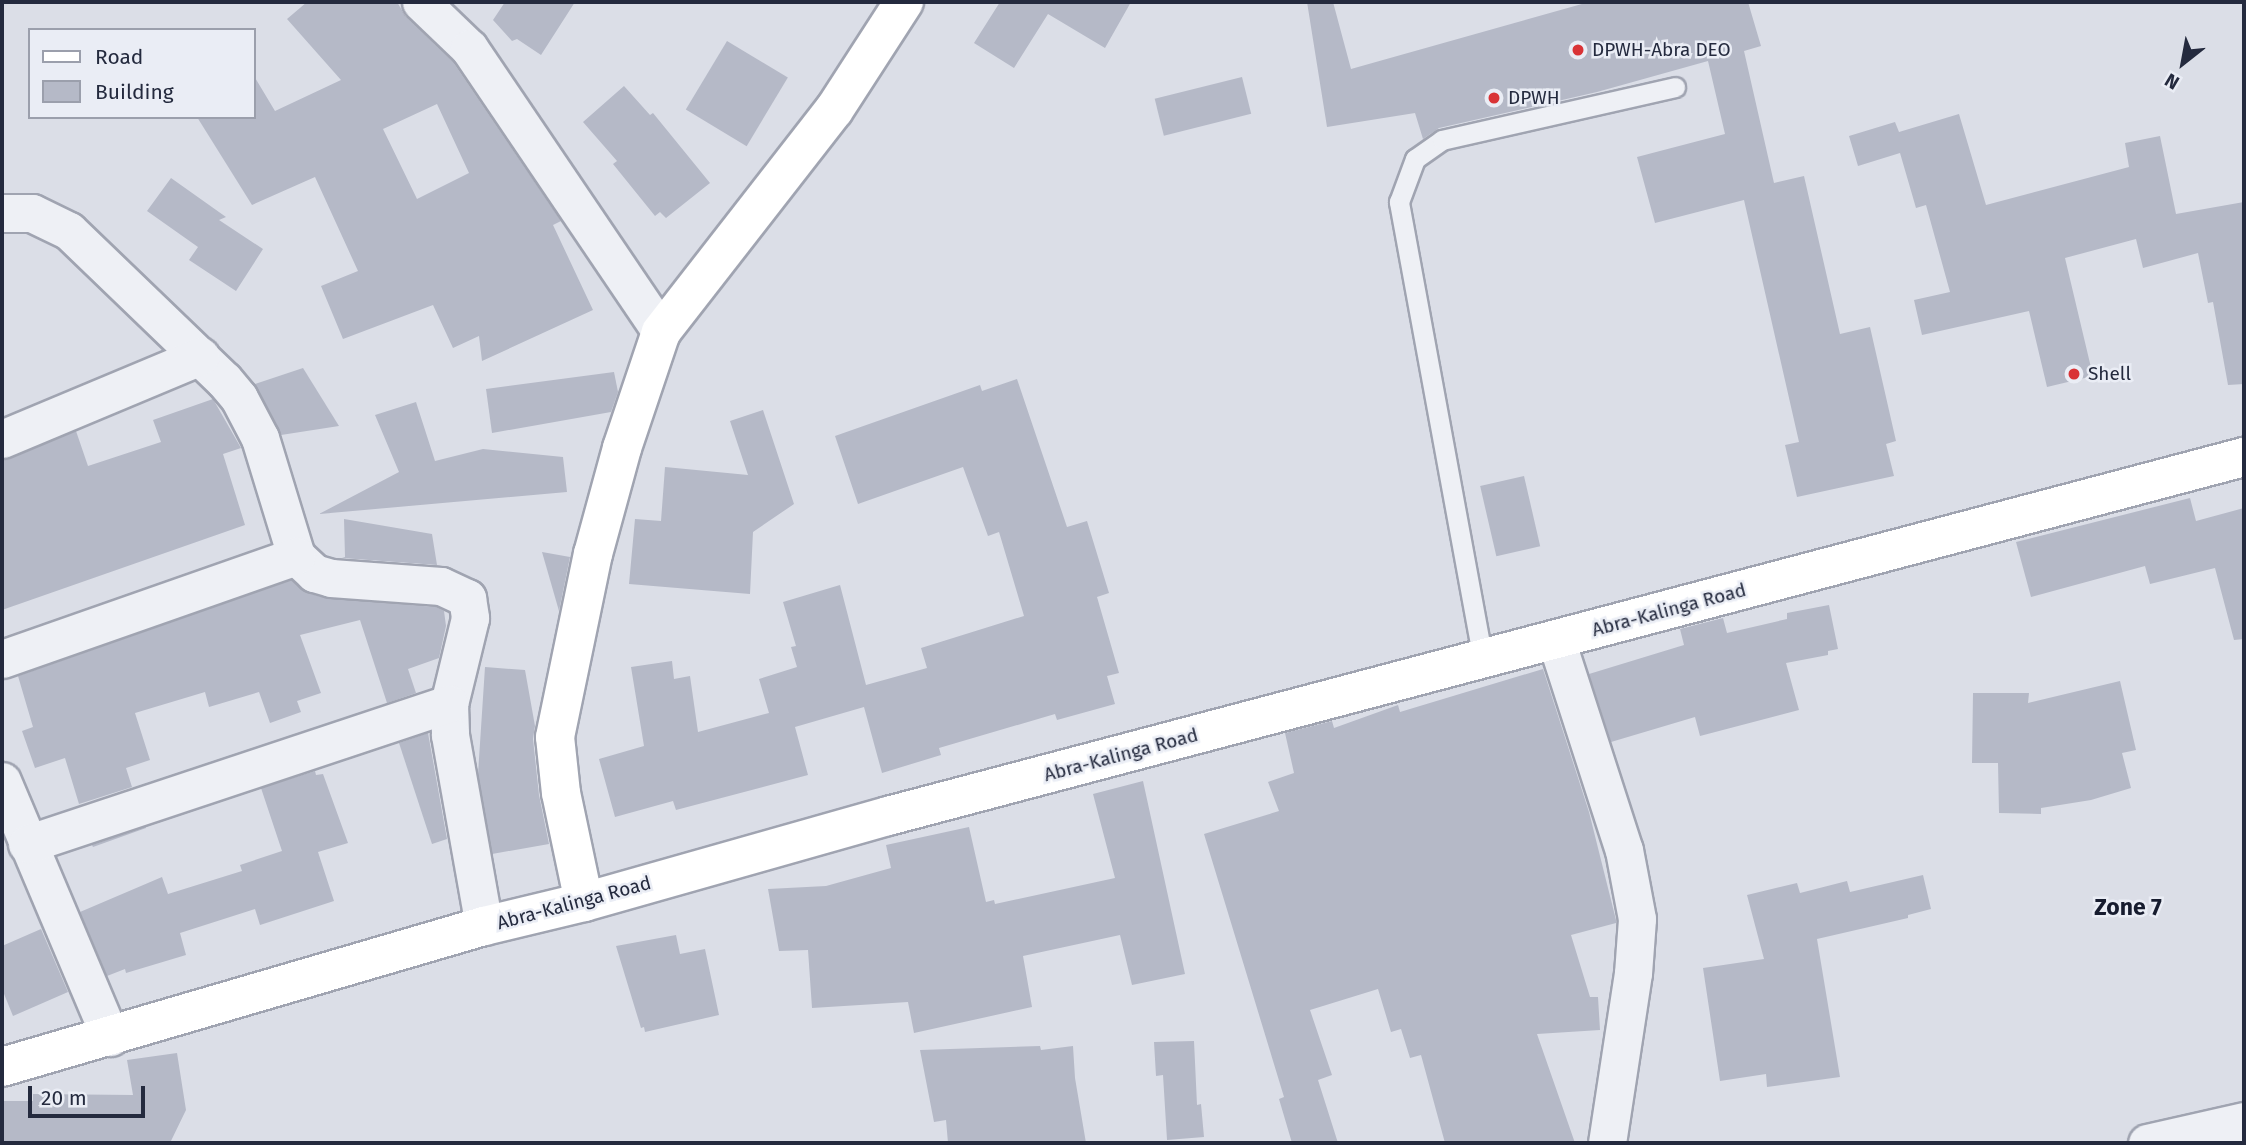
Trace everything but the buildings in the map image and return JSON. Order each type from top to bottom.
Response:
[{"type":"main road","points":[[584,902],[561,793],[555,737],[593,554],[622,449],[661,332],[834,110],[904,2]]},
{"type":"main road","name":"Abra-Kalinga Road","points":[[2,1067],[484,926],[584,902],[902,812],[2244,457]]},
{"type":"street","points":[[421,2],[469,48],[661,332]]},
{"type":"street","points":[[2,213],[32,213],[69,231],[200,356],[239,398],[260,439],[296,556],[314,573],[331,578],[441,586],[467,598],[470,618],[450,704],[455,772],[484,926]]},
{"type":"street","points":[[2,439],[200,356]]},
{"type":"street","points":[[2,659],[296,556]]},
{"type":"street","points":[[1556,640],[1624,850],[1637,919],[1633,973],[1607,1143]]},
{"type":"street","points":[[27,844],[450,704]]},
{"type":"street","points":[[2,781],[110,1037]]},
{"type":"street","points":[[2147,1143],[2244,1121]]},
{"type":"lane","points":[[1483,660],[1399,202],[1415,159],[1441,140],[1675,87]]},
{"type":"place","name":"DPWH-Abra DEO","points":[[1578,50]]},
{"type":"place","name":"DPWH","points":[[1494,98]]},
{"type":"place","name":"Shell","points":[[2074,374]]},
{"type":"district","name":"Zone 7","points":[[2128,907]]}]
